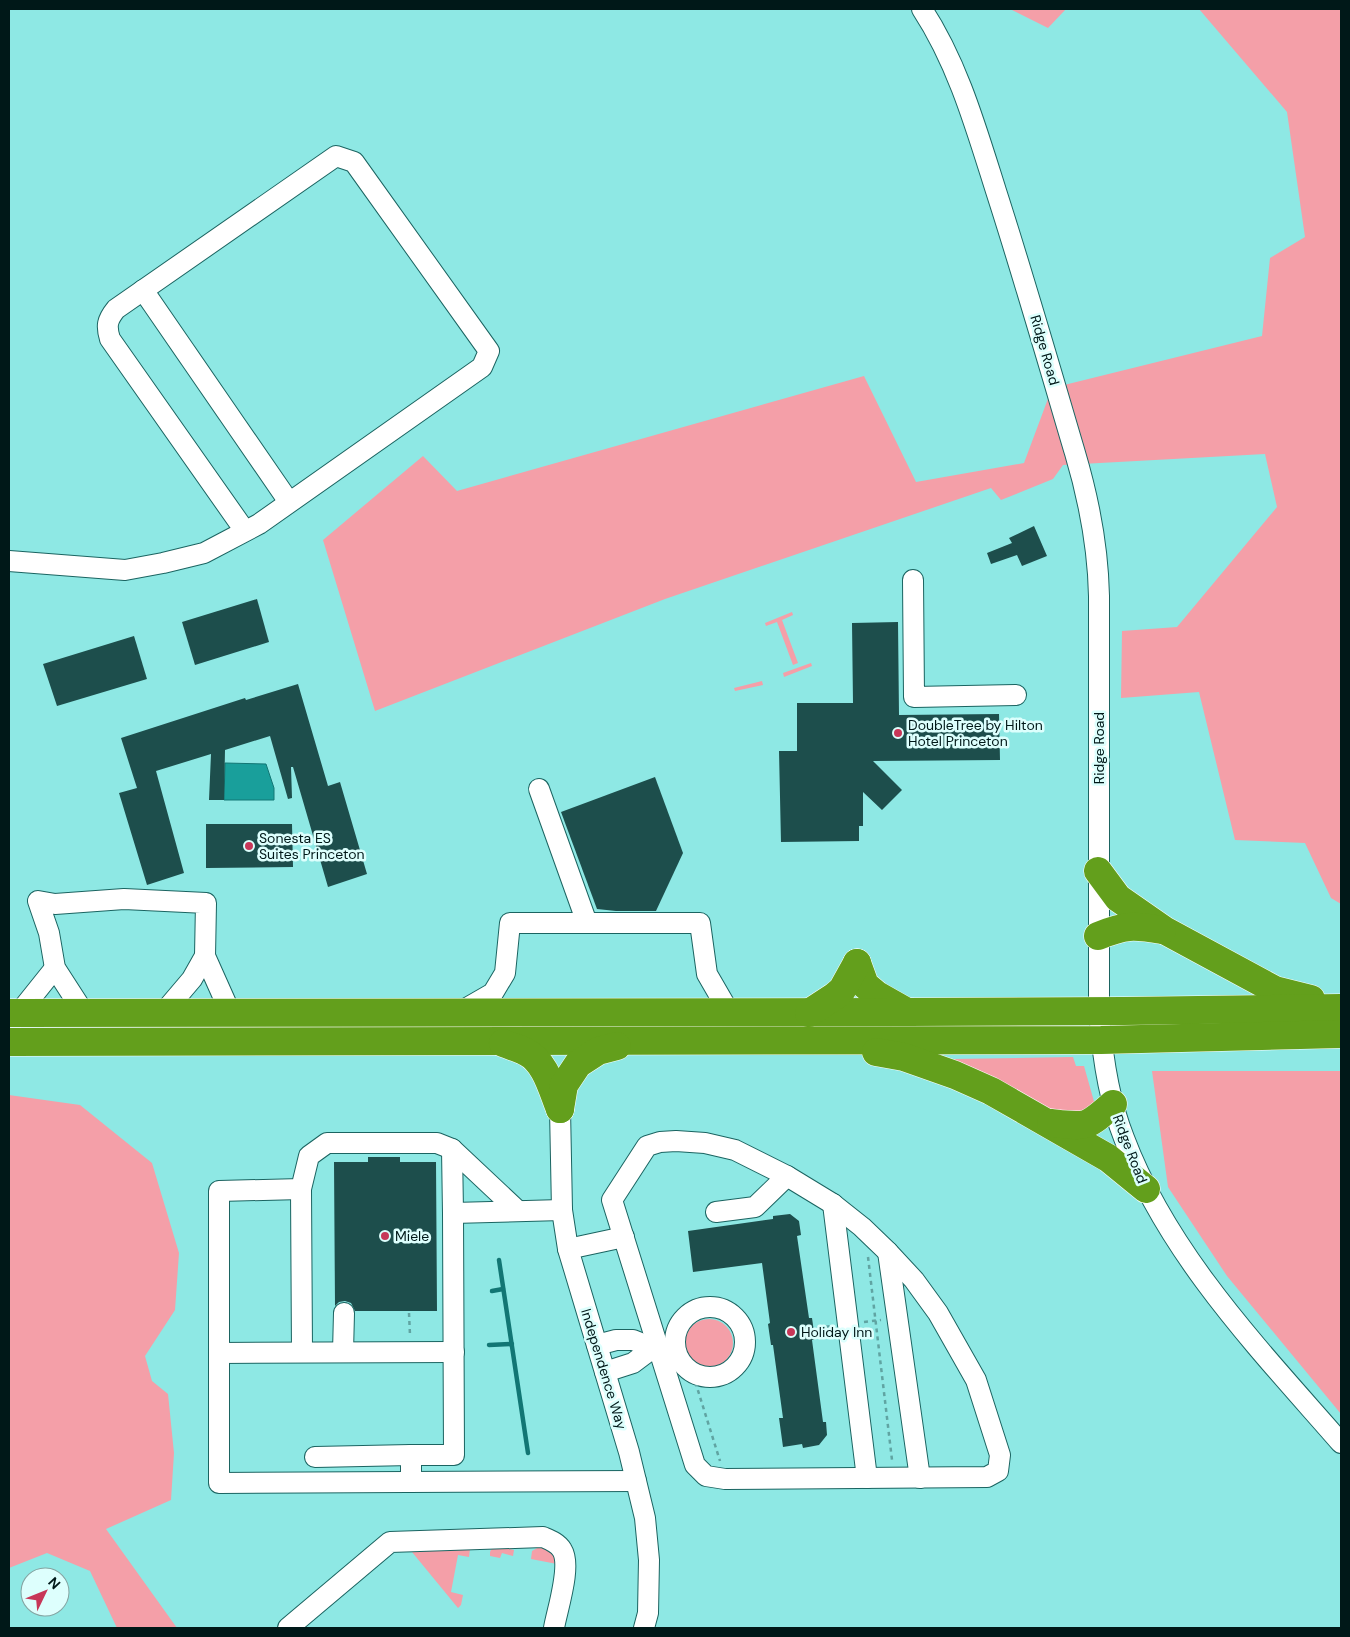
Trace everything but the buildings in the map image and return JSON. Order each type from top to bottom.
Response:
[{"type":"highway","points":[[1098,871],[1118,898],[1164,930],[1275,990],[1341,1007]]},
{"type":"highway","points":[[1098,936],[1120,927],[1136,926],[1164,930]]},
{"type":"highway","points":[[809,1012],[842,990],[857,963],[865,984],[876,995],[908,1012]]},
{"type":"highway","points":[[14,1013],[908,1012],[1341,1007]]},
{"type":"highway","points":[[9,1042],[1101,1040],[1341,1034]]},
{"type":"highway","points":[[820,1040],[904,1057],[955,1075],[991,1091],[1050,1123],[1108,1158],[1146,1188]]},
{"type":"highway","points":[[497,1041],[527,1052],[537,1061],[545,1073],[560,1109]]},
{"type":"highway","points":[[560,1109],[564,1084],[578,1064],[598,1051],[635,1041]]},
{"type":"highway","points":[[1050,1123],[1082,1126],[1094,1121],[1113,1104]]},
{"type":"street","name":"Ridge Road","points":[[922,9],[946,51],[972,115],[1017,257],[1075,453],[1095,536],[1098,570],[1100,781],[1098,871],[1099,1011],[1101,1040],[1113,1104],[1124,1138],[1146,1188],[1166,1225],[1227,1309],[1341,1443]]},
{"type":"street","points":[[9,561],[125,570],[204,553],[259,524],[482,367],[489,351],[354,162],[336,156],[116,309],[108,319],[106,328],[110,339],[245,531]]},
{"type":"street","points":[[143,290],[289,502]]},
{"type":"street","points":[[913,580],[914,697],[1016,695]]},
{"type":"street","points":[[539,789],[587,923]]},
{"type":"street","points":[[84,1013],[55,968],[49,933],[38,901],[55,904],[124,899],[206,902],[205,956],[230,1012]]},
{"type":"street","points":[[458,1012],[493,993],[505,973],[510,922],[700,923],[707,974],[729,1012]]},
{"type":"street","points":[[164,1012],[192,979],[205,956]]},
{"type":"street","points":[[14,1013],[55,968]]},
{"type":"street","name":"Independence Way","points":[[560,1109],[562,1210],[568,1249],[605,1372],[645,1518],[649,1560],[648,1613],[644,1628]]},
{"type":"street","points":[[660,1142],[704,1143],[735,1150],[787,1176],[833,1204],[862,1227],[914,1280],[938,1312],[976,1380],[1000,1455],[998,1471],[987,1477],[725,1479],[706,1476],[695,1465],[662,1348],[612,1200],[647,1146],[660,1142]]},
{"type":"street","points":[[302,1352],[301,1189],[308,1156],[327,1143],[437,1143],[452,1149],[518,1211]]},
{"type":"street","points":[[315,1457],[454,1455],[452,1149]]},
{"type":"street","points":[[716,1212],[755,1206],[787,1176]]},
{"type":"street","points":[[301,1189],[219,1191],[219,1483],[636,1481]]},
{"type":"street","points":[[833,1204],[867,1478]]},
{"type":"street","points":[[453,1213],[562,1210]]},
{"type":"street","points":[[568,1249],[624,1236]]},
{"type":"street","points":[[888,1252],[920,1478]]},
{"type":"street","points":[[597,1345],[616,1340],[633,1340],[662,1348],[679,1360],[688,1370],[699,1376],[712,1378],[724,1375],[735,1368],[742,1357],[745,1344],[744,1331],[737,1320],[727,1312],[715,1308],[702,1308],[690,1313],[681,1323],[676,1334],[662,1348],[633,1364],[605,1372]]},
{"type":"street","points":[[343,1352],[344,1313]]},
{"type":"street","points":[[219,1353],[454,1352]]},
{"type":"street","points":[[411,1455],[411,1482]]},
{"type":"street","points":[[288,1628],[390,1542],[543,1537],[554,1542],[562,1551],[566,1564],[554,1628]]},
{"type":"path","points":[[888,1252],[867,1253],[893,1466]]},
{"type":"path","points":[[409,1312],[410,1341]]},
{"type":"path","points":[[818,1328],[898,1318]]},
{"type":"path","points":[[699,1376],[695,1381],[725,1479]]},
{"type":"shaded area","points":[[1010,9],[1066,9],[1048,28]]},
{"type":"shaded area","points":[[1199,9],[1341,9],[1341,904],[1331,898],[1305,843],[1235,840],[1199,692],[1121,698],[1122,631],[1177,627],[1277,507],[1265,454],[1063,465],[1053,479],[1001,500],[991,488],[665,599],[375,711],[323,540],[423,456],[457,491],[864,376],[916,482],[1024,463],[1052,388],[1262,336],[1270,258],[1305,237],[1287,112]]},
{"type":"shaded area","points":[[792,612],[793,615],[782,620],[798,663],[793,665],[777,622],[766,626],[765,623]]},
{"type":"shaded area","points":[[811,663],[812,666],[784,677],[783,673]]},
{"type":"shaded area","points":[[762,681],[763,685],[735,691],[734,688]]},
{"type":"shaded area","points":[[1073,1057],[1076,1066],[1084,1066],[1095,1105],[1083,1117],[1057,1116],[952,1059]]},
{"type":"shaded area","points":[[1152,1071],[1341,1071],[1341,1414],[1227,1276],[1168,1187]]},
{"type":"shaded area","points":[[9,1095],[80,1105],[152,1163],[179,1253],[175,1310],[145,1356],[152,1381],[168,1394],[174,1453],[171,1500],[106,1529],[177,1628],[117,1628],[90,1571],[47,1553],[9,1568]]},
{"type":"shaded area","points":[[704,1319],[714,1319],[726,1326],[733,1338],[733,1348],[726,1360],[714,1367],[704,1367],[696,1363],[689,1356],[685,1348],[685,1338],[689,1330],[696,1323]]},
{"type":"shaded area","points":[[539,1547],[548,1550],[558,1561],[557,1564],[531,1559],[532,1551]]},
{"type":"shaded area","points":[[492,1548],[514,1550],[513,1556],[502,1553],[500,1558],[490,1556]]},
{"type":"shaded area","points":[[412,1549],[470,1549],[469,1557],[458,1555],[451,1592],[463,1595],[461,1605],[458,1608],[412,1552]]},
{"type":"water","points":[[225,763],[266,764],[274,788],[274,800],[224,800]]},
{"type":"waterway","points":[[499,1260],[528,1453]]},
{"type":"waterway","points":[[492,1291],[503,1289]]},
{"type":"waterway","points":[[489,1345],[512,1344]]},
{"type":"place","name":"DoubleTree by Hilton Hotel Princeton","points":[[898,733]]},
{"type":"place","name":"Sonesta ES Suites Princeton","points":[[249,846]]},
{"type":"place","name":"Miele","points":[[385,1236]]},
{"type":"place","name":"Holiday Inn","points":[[791,1332]]}]
